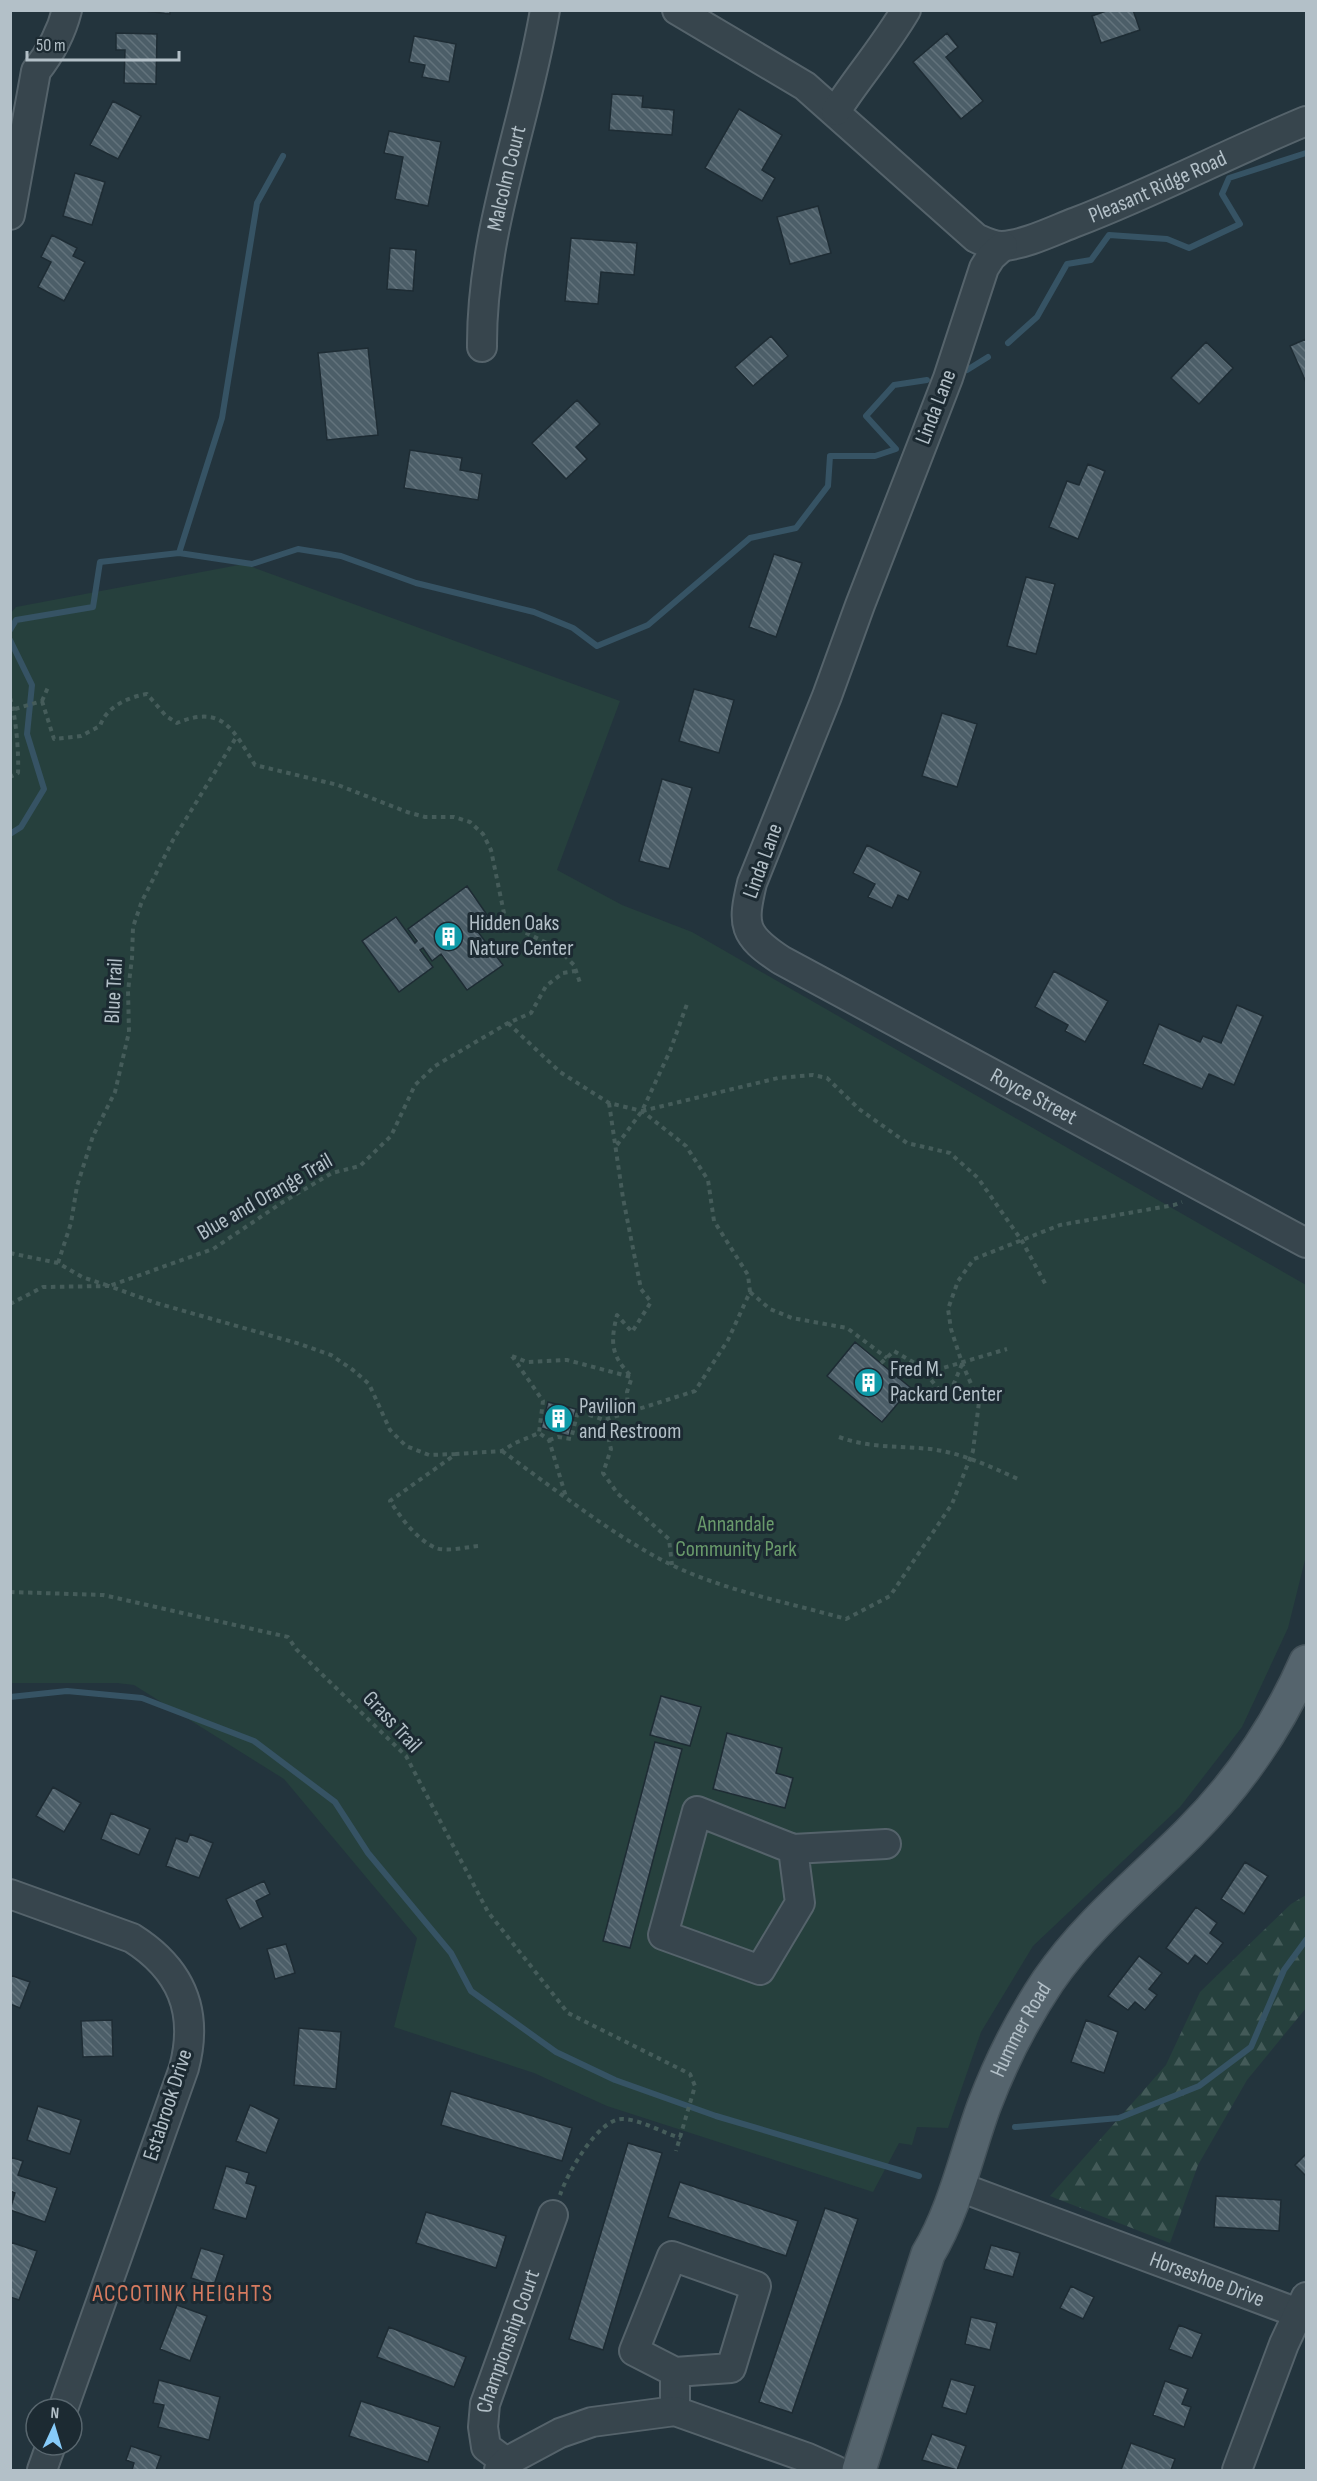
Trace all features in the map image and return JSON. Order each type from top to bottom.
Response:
[{"type":"main road","name":"Hummer Road","points":[[859,2470],[928,2254],[942,2231],[984,2106],[1021,2022],[1082,1937],[1191,1832],[1234,1784],[1266,1739],[1291,1695],[1306,1662]]},
{"type":"street","points":[[10,215],[36,71],[51,53],[67,10]]},
{"type":"street","name":"Malcolm Court","points":[[482,347],[482,309],[488,261],[545,10]]},
{"type":"street","points":[[677,10],[805,86],[836,111],[976,238],[990,245],[1004,246]]},
{"type":"street","points":[[836,111],[855,81],[877,56],[906,10]]},
{"type":"street","name":"Pleasant Ridge Road","points":[[1004,246],[1044,235],[1116,207],[1227,154],[1306,121]]},
{"type":"street","points":[[976,238],[984,252],[984,268]]},
{"type":"street","name":"Linda Lane","points":[[764,950],[747,926],[745,912],[752,883],[827,696],[941,398],[984,268],[991,257],[1004,246]]},
{"type":"street","name":"Royce Street","points":[[764,950],[1306,1243]]},
{"type":"street","points":[[793,1849],[800,1903],[760,1970],[663,1935],[697,1811],[793,1849],[886,1844]]},
{"type":"street","name":"Estabrook Drive","points":[[10,1894],[132,1938],[150,1949],[165,1964],[178,1984],[186,2005],[190,2028],[189,2050],[184,2068],[67,2397]]},
{"type":"street","name":"Horseshoe Drive","points":[[957,2186],[1302,2304],[1237,2470]]},
{"type":"street","name":"Championship Court","points":[[502,2466],[486,2447],[483,2427],[485,2404],[553,2214]]},
{"type":"street","points":[[672,2256],[756,2286],[731,2368],[675,2372],[634,2351],[672,2256]]},
{"type":"street","points":[[675,2372],[675,2411]]},
{"type":"street","points":[[502,2466],[560,2433],[592,2422],[675,2411],[808,2458],[835,2470]]},
{"type":"path","points":[[49,685],[42,701],[54,739],[81,736],[100,726],[103,716],[132,696],[147,694],[166,716],[177,723],[190,718],[213,716],[221,720],[237,736],[255,765],[338,785],[407,812],[425,816],[454,817],[471,822],[483,834],[491,850],[506,923]]},
{"type":"path","points":[[10,698],[15,709],[14,725],[19,755],[18,772],[10,777]]},
{"type":"path","points":[[15,709],[42,701]]},
{"type":"path","name":"Blue Trail","points":[[58,1263],[71,1223],[77,1186],[93,1136],[115,1092],[129,1032],[128,991],[133,927],[142,901],[173,840],[237,736]]},
{"type":"path","points":[[492,924],[506,923],[557,948],[574,965],[580,983]]},
{"type":"path","name":"Blue and Orange Trail","points":[[108,1286],[213,1249],[283,1202],[332,1173],[360,1166],[391,1136],[415,1085],[435,1066],[508,1023],[531,1013],[546,986],[562,973],[575,971]]},
{"type":"path","points":[[616,1146],[642,1111],[670,1051],[687,1004]]},
{"type":"path","points":[[508,1023],[560,1072],[609,1103],[642,1111],[686,1146],[708,1180],[714,1221],[748,1275],[750,1292],[728,1340],[695,1391],[604,1420],[578,1411],[571,1439],[558,1437],[549,1440]]},
{"type":"path","points":[[642,1111],[778,1078],[813,1075],[827,1078],[859,1109],[907,1143],[950,1153],[978,1178],[1022,1241],[1047,1287]]},
{"type":"path","points":[[609,1103],[623,1198],[641,1289],[651,1302],[632,1332],[617,1315],[612,1336],[618,1363],[632,1377]]},
{"type":"path","points":[[502,1451],[641,1548],[672,1564],[698,1576],[747,1592],[846,1619],[890,1596],[952,1504],[971,1457],[980,1402],[962,1363],[951,1329],[948,1309],[958,1281],[974,1259],[1060,1225],[1174,1205],[1207,1190]]},
{"type":"path","points":[[10,1253],[58,1263],[82,1277],[156,1303],[331,1355],[369,1384],[390,1430],[406,1446],[429,1455],[502,1451],[538,1433]]},
{"type":"path","points":[[10,1304],[43,1287],[108,1286]]},
{"type":"path","points":[[750,1292],[770,1309],[792,1318],[847,1328],[887,1358]]},
{"type":"path","points":[[920,1366],[943,1368],[1008,1349]]},
{"type":"path","points":[[881,1363],[894,1352],[920,1366],[944,1396],[950,1393],[962,1363]]},
{"type":"path","points":[[538,1433],[543,1401],[512,1356],[527,1362],[567,1360],[632,1377]]},
{"type":"path","points":[[628,1411],[627,1392],[632,1377]]},
{"type":"path","points":[[604,1420],[611,1449],[603,1473],[618,1494],[669,1539],[672,1564]]},
{"type":"path","points":[[538,1433],[549,1440],[567,1498]]},
{"type":"path","points":[[839,1437],[858,1444],[932,1449],[971,1457],[1018,1479]]},
{"type":"path","points":[[456,1454],[390,1502],[402,1519],[437,1548],[478,1546]]},
{"type":"path","name":"Grass Trail","points":[[10,1592],[103,1595],[288,1637],[296,1649],[406,1756],[488,1912],[568,2013],[690,2074],[695,2086],[681,2138]]},
{"type":"path","points":[[553,2214],[562,2190],[582,2154],[598,2132],[609,2122],[622,2119],[681,2138],[676,2151]]},
{"type":"green space","name":"Annandale Community Park","points":[[244,564],[620,701],[557,870],[622,905],[692,932],[1306,1285],[1306,1556],[1288,1628],[1242,1727],[1180,1807],[1033,1946],[981,2032],[948,2128],[917,2127],[912,2145],[899,2143],[873,2192],[607,2106],[534,2073],[394,2027],[417,1938],[284,1779],[134,1685],[11,1683],[10,614],[16,607]]},
{"type":"green space","points":[[1306,1895],[1306,2008],[1247,2080],[1198,2165],[1170,2243],[1050,2196],[1166,2065],[1200,1992],[1291,1904]]},
{"type":"building","points":[[136,10],[170,10],[170,14]]},
{"type":"building","points":[[1109,10],[1133,10],[1140,30],[1101,43],[1092,16]]},
{"type":"building","points":[[116,33],[157,34],[156,84],[124,83],[125,50],[116,50]]},
{"type":"building","points":[[947,33],[958,47],[946,57],[983,101],[961,119],[913,62]]},
{"type":"building","points":[[414,36],[456,44],[449,82],[422,77],[425,65],[409,62]]},
{"type":"building","points":[[612,94],[643,96],[642,107],[674,110],[672,135],[609,130]]},
{"type":"building","points":[[113,101],[141,116],[118,159],[90,145]]},
{"type":"building","points":[[739,109],[782,135],[762,170],[775,178],[762,201],[705,168]]},
{"type":"building","points":[[389,131],[441,142],[428,206],[395,199],[403,157],[384,153]]},
{"type":"building","points":[[75,173],[105,182],[92,225],[63,216]]},
{"type":"building","points":[[818,206],[831,253],[790,264],[777,217]]},
{"type":"building","points":[[52,235],[77,248],[73,256],[85,262],[64,301],[38,287],[51,262],[41,257]]},
{"type":"building","points":[[571,238],[637,243],[634,275],[601,272],[598,304],[565,301]]},
{"type":"building","points":[[390,248],[416,250],[413,291],[387,289]]},
{"type":"building","points":[[771,336],[788,356],[753,386],[735,367]]},
{"type":"building","points":[[1306,339],[1306,382],[1290,346]]},
{"type":"building","points":[[1206,342],[1233,368],[1199,404],[1171,378]]},
{"type":"building","points":[[368,348],[378,435],[327,440],[318,353]]},
{"type":"building","points":[[577,400],[600,424],[576,447],[587,459],[566,479],[532,443]]},
{"type":"building","points":[[410,450],[462,458],[460,470],[482,474],[478,500],[404,488]]},
{"type":"building","points":[[1088,464],[1105,471],[1078,539],[1049,527],[1067,481],[1079,485]]},
{"type":"building","points":[[774,554],[802,563],[776,637],[749,627]]},
{"type":"building","points":[[1026,577],[1055,584],[1036,654],[1007,646]]},
{"type":"building","points":[[694,689],[734,700],[719,753],[679,741]]},
{"type":"building","points":[[942,713],[977,724],[957,787],[922,776]]},
{"type":"building","points":[[662,779],[692,788],[669,869],[639,861]]},
{"type":"building","points":[[867,845],[921,872],[908,900],[898,895],[892,908],[868,897],[875,884],[853,873]]},
{"type":"building","name":"Hidden Oaks Nature Center","points":[[467,886],[492,922],[478,932],[503,965],[467,990],[441,954],[432,961],[423,948],[420,950],[433,967],[399,992],[362,941],[396,917],[415,943],[417,941],[408,929]]},
{"type":"building","points":[[1054,971],[1108,1001],[1085,1042],[1065,1031],[1068,1025],[1035,1007]]},
{"type":"building","points":[[1237,1005],[1263,1016],[1234,1085],[1209,1074],[1202,1089],[1143,1064],[1159,1024],[1200,1042],[1203,1036],[1221,1043]]},
{"type":"building","name":"Fred M. Packard Center","points":[[855,1342],[911,1388],[882,1422],[827,1376]]},
{"type":"building","name":"Pavilion and Restroom","points":[[548,1402],[576,1409],[569,1436],[541,1428]]},
{"type":"building","points":[[661,1696],[701,1707],[690,1746],[650,1735]]},
{"type":"building","points":[[727,1733],[782,1748],[776,1773],[793,1778],[785,1808],[713,1789]]},
{"type":"building","points":[[655,1742],[682,1749],[630,1948],[603,1941]]},
{"type":"building","points":[[53,1787],[81,1803],[64,1832],[36,1816]]},
{"type":"building","points":[[111,1813],[150,1829],[139,1855],[101,1839]]},
{"type":"building","points":[[190,1834],[213,1843],[199,1878],[166,1866],[176,1838],[187,1842]]},
{"type":"building","points":[[1245,1862],[1268,1876],[1244,1914],[1221,1899]]},
{"type":"building","points":[[264,1881],[270,1894],[256,1901],[263,1917],[240,1929],[226,1899]]},
{"type":"building","points":[[1196,1907],[1217,1923],[1210,1933],[1223,1943],[1207,1964],[1195,1955],[1188,1964],[1166,1948]]},
{"type":"building","points":[[286,1944],[295,1973],[275,1979],[267,1949]]},
{"type":"building","points":[[1139,1956],[1162,1973],[1149,1989],[1157,1995],[1145,2010],[1135,2002],[1128,2010],[1108,1996]]},
{"type":"building","points":[[10,1975],[30,1982],[20,2008],[10,2004]]},
{"type":"building","points":[[112,2020],[113,2056],[83,2057],[81,2021]]},
{"type":"building","points":[[1086,2020],[1118,2032],[1104,2073],[1071,2062]]},
{"type":"building","points":[[299,2028],[341,2032],[336,2089],[294,2085]]},
{"type":"building","points":[[451,2091],[572,2128],[562,2161],[441,2125]]},
{"type":"building","points":[[250,2105],[279,2119],[266,2153],[236,2141]]},
{"type":"building","points":[[38,2106],[81,2120],[70,2154],[27,2140]]},
{"type":"building","points":[[628,2143],[662,2153],[603,2350],[569,2339]]},
{"type":"building","points":[[1306,2154],[1306,2176],[1295,2165]]},
{"type":"building","points":[[10,2157],[23,2161],[18,2175],[57,2188],[45,2222],[10,2210],[15,2193],[10,2191]]},
{"type":"building","points":[[226,2166],[249,2173],[246,2183],[256,2186],[246,2219],[213,2209]]},
{"type":"building","points":[[680,2182],[798,2221],[786,2256],[668,2217]]},
{"type":"building","points":[[1216,2196],[1281,2200],[1279,2231],[1214,2227]]},
{"type":"building","points":[[825,2208],[858,2219],[792,2413],[759,2402]]},
{"type":"building","points":[[426,2212],[506,2236],[496,2268],[416,2243]]},
{"type":"building","points":[[10,2242],[37,2251],[19,2300],[10,2297]]},
{"type":"building","points":[[991,2245],[1020,2253],[1013,2277],[984,2269]]},
{"type":"building","points":[[201,2248],[224,2255],[214,2285],[191,2278]]},
{"type":"building","points":[[1071,2286],[1094,2297],[1083,2319],[1060,2308]]},
{"type":"building","points":[[177,2305],[207,2316],[190,2361],[160,2349]]},
{"type":"building","points":[[971,2317],[997,2323],[990,2350],[965,2344]]},
{"type":"building","points":[[1179,2325],[1202,2334],[1192,2358],[1169,2349]]},
{"type":"building","points":[[389,2327],[466,2357],[454,2387],[377,2357]]},
{"type":"building","points":[[951,2379],[975,2386],[966,2414],[942,2407]]},
{"type":"building","points":[[159,2380],[220,2397],[209,2440],[158,2427],[164,2405],[153,2403]]},
{"type":"building","points":[[1165,2381],[1188,2389],[1182,2404],[1191,2407],[1184,2427],[1153,2415]]},
{"type":"building","points":[[361,2401],[440,2427],[428,2462],[349,2436]]},
{"type":"building","points":[[932,2434],[966,2446],[957,2470],[922,2460]]},
{"type":"building","points":[[1131,2443],[1175,2459],[1171,2470],[1121,2470]]},
{"type":"building","points":[[131,2446],[161,2456],[156,2470],[132,2470],[134,2463],[126,2460]]},
{"type":"waterway","points":[[1008,343],[1037,317],[1067,264],[1091,260],[1109,235],[1167,239],[1189,248],[1240,224],[1222,194],[1229,178],[1306,153]]},
{"type":"waterway","points":[[10,630],[16,620],[93,607],[100,562],[179,553],[222,418],[257,203],[283,156]]},
{"type":"waterway","points":[[967,370],[988,357]]},
{"type":"waterway","points":[[179,553],[252,564],[298,549],[341,556],[416,583],[534,612],[573,628],[597,646],[648,625],[750,538],[796,528],[828,486],[830,456],[875,456],[896,449],[866,416],[894,385],[927,380]]},
{"type":"waterway","points":[[10,640],[32,685],[27,734],[44,789],[21,827],[10,834]]},
{"type":"waterway","points":[[10,1697],[67,1691],[142,1698],[254,1741],[335,1802],[368,1853],[451,1953],[471,1991],[556,2052],[615,2080],[716,2116],[919,2176]]},
{"type":"waterway","points":[[1015,2127],[1119,2118],[1199,2086],[1251,2047],[1284,1970],[1306,1940]]},
{"type":"place","name":"Hidden Oaks Nature Center","points":[[448,936]]},
{"type":"place","name":"Fred M. Packard Center","points":[[869,1382]]},
{"type":"place","name":"Pavilion and Restroom","points":[[558,1419]]},
{"type":"district","name":"ACCOTINK HEIGHTS","points":[[183,2293]]}]
